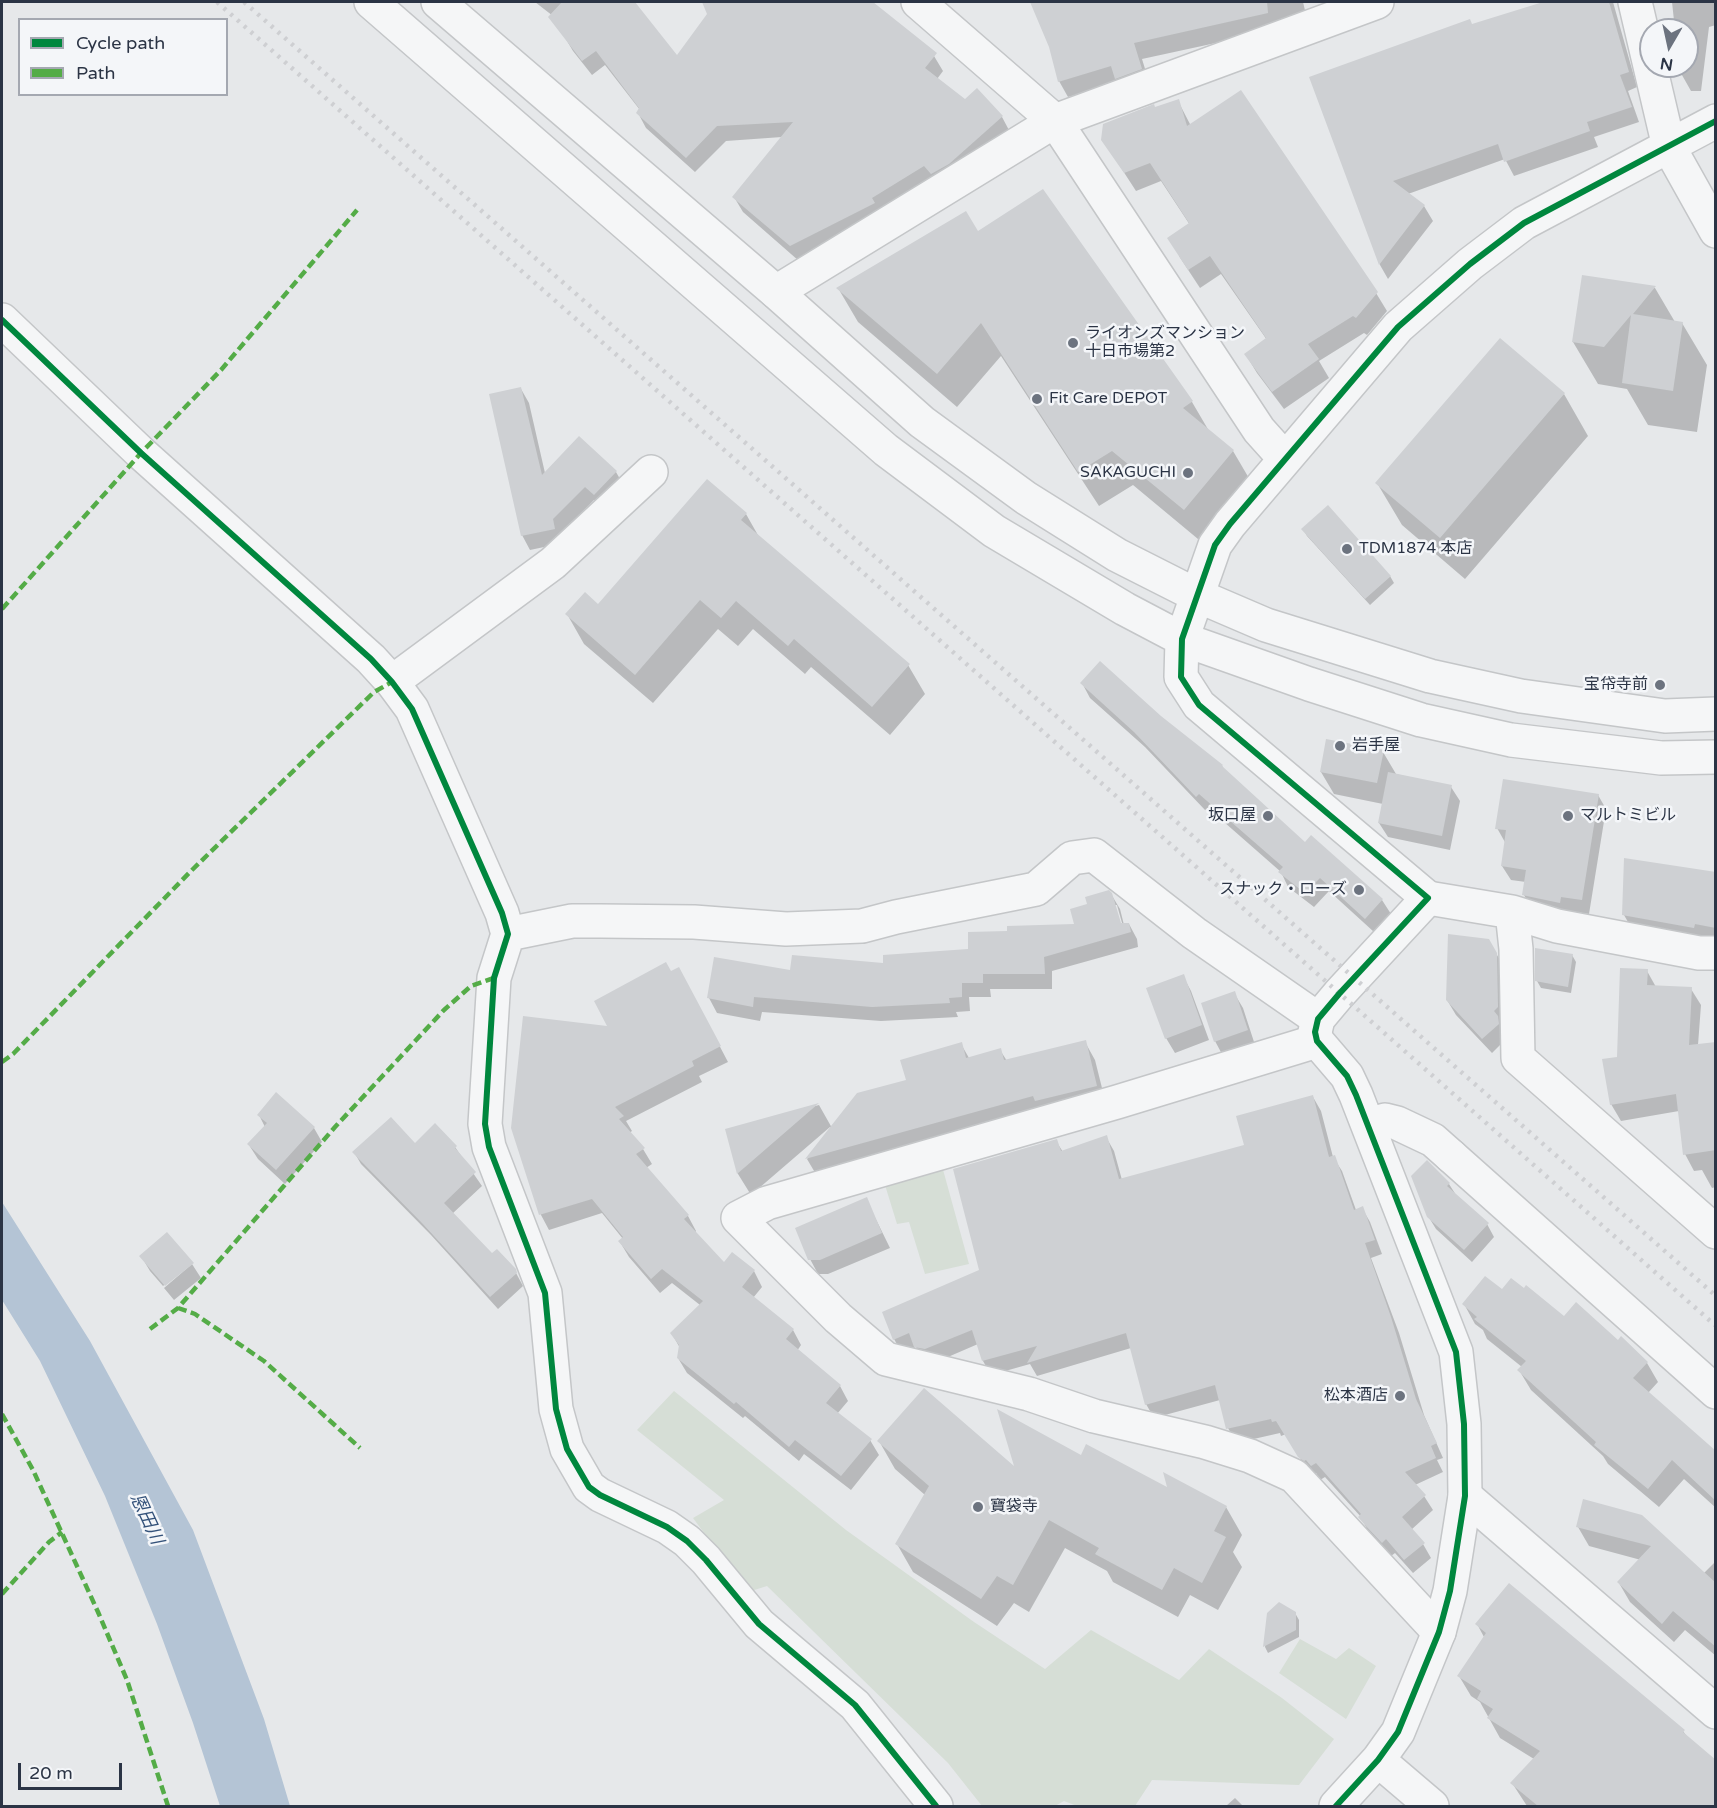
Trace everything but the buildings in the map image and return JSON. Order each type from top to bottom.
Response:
[{"type":"street","points":[[371,2],[886,450],[994,531],[1117,605],[1182,639],[1309,684],[1421,720],[1522,741],[1661,758],[1716,758]]},
{"type":"street","points":[[438,2],[776,292],[922,422],[1026,498],[1117,555],[1196,596],[1266,625],[1430,676],[1521,696],[1665,716],[1716,714]]},
{"type":"street","points":[[918,2],[1055,121],[1259,430],[1285,459]]},
{"type":"street","points":[[1635,2],[1670,147],[1716,231]]},
{"type":"street","points":[[776,292],[1055,121],[1359,4]]},
{"type":"street","points":[[1716,121],[1524,223],[1470,264],[1398,327],[1230,524],[1215,545],[1182,639],[1181,677],[1199,705],[1428,898],[1512,912],[1557,926],[1699,953],[1716,953]]},
{"type":"street","points":[[2,320],[141,453],[371,659],[412,709],[502,913],[508,934],[494,978],[485,1124],[489,1147],[545,1293],[556,1409],[567,1449],[589,1487],[600,1495],[667,1527],[687,1541],[759,1624],[855,1705],[936,1806]]},
{"type":"street","points":[[392,682],[553,563],[651,472]]},
{"type":"street","points":[[508,934],[572,921],[694,922],[786,929],[862,926],[1036,889],[1072,858],[1094,855],[1317,1030],[1347,1076],[1456,1352],[1464,1424],[1465,1496],[1450,1591],[1439,1632],[1398,1732],[1378,1760],[1336,1806]]},
{"type":"street","points":[[1428,898],[1317,1030],[1117,1102],[767,1203],[738,1218],[838,1318],[886,1359],[1029,1394],[1094,1416],[1205,1442],[1250,1456],[1294,1476],[1439,1632]]},
{"type":"street","points":[[1512,912],[1516,949],[1518,1058],[1716,1232]]},
{"type":"street","points":[[1368,1125],[1385,1120],[1397,1123],[1433,1140],[1716,1392]]},
{"type":"street","points":[[1465,1496],[1716,1713]]},
{"type":"street","points":[[1378,1760],[1432,1806]]},
{"type":"shaded area","points":[[942,1166],[969,1264],[925,1274],[909,1222],[897,1224],[885,1185]]},
{"type":"shaded area","points":[[674,1391],[846,1530],[974,1622],[1045,1669],[1091,1630],[1179,1680],[1209,1649],[1282,1698],[1334,1739],[1299,1785],[1152,1780],[1135,1806],[1077,1806],[1064,1801],[1055,1806],[982,1806],[948,1763],[767,1586],[748,1592],[693,1518],[724,1500],[637,1430]]},
{"type":"shaded area","points":[[1300,1639],[1336,1659],[1349,1648],[1376,1666],[1346,1719],[1279,1673]]},
{"type":"water","name":"恩田川","points":[[2,1202],[90,1341],[193,1530],[264,1719],[290,1806],[220,1806],[157,1624],[105,1496],[40,1361],[2,1300]]},
{"type":"railway","points":[[217,2],[1716,1326]]},
{"type":"railway","points":[[244,2],[1716,1296]]},
{"type":"marked path","points":[[2,609],[141,453],[221,370],[357,210]]},
{"type":"marked path","points":[[2,1062],[13,1054],[190,872],[374,692],[392,682]]},
{"type":"marked path","points":[[150,1329],[178,1308],[335,1127],[444,1010],[471,986],[494,978]]},
{"type":"marked path","points":[[178,1308],[195,1314],[264,1361],[360,1448]]},
{"type":"marked path","points":[[2,1414],[33,1470],[127,1680],[168,1806]]},
{"type":"marked path","points":[[2,1594],[49,1542],[62,1532]]},
{"type":"cycle path","points":[[1336,1806],[1378,1760],[1398,1732],[1439,1632],[1450,1591],[1465,1496],[1464,1424],[1456,1352],[1356,1095],[1347,1076],[1317,1041],[1315,1032],[1318,1019],[1339,994],[1428,898],[1199,705],[1181,677],[1182,639],[1215,545],[1230,524],[1398,327],[1470,264],[1524,223],[1716,121]]},
{"type":"cycle path","points":[[2,320],[141,453],[371,659],[412,709],[502,913],[508,934],[494,978],[485,1124],[489,1147],[545,1293],[556,1409],[567,1449],[589,1487],[600,1495],[667,1527],[687,1541],[706,1560],[759,1624],[855,1705],[936,1806]]},
{"type":"place","name":"ライオンズマンション 十日市場第2","points":[[1073,343]]},
{"type":"place","name":"Fit Care DEPOT","points":[[1037,399]]},
{"type":"place","name":"SAKAGUCHI","points":[[1188,473]]},
{"type":"place","name":"TDM1874 本店","points":[[1347,549]]},
{"type":"place","name":"宝帒寺前","points":[[1660,685]]},
{"type":"place","name":"岩手屋","points":[[1340,746]]},
{"type":"place","name":"坂口屋","points":[[1268,816]]},
{"type":"place","name":"マルトミビル","points":[[1568,816]]},
{"type":"place","name":"スナック・ローズ","points":[[1359,890]]},
{"type":"place","name":"松本酒店","points":[[1400,1396]]},
{"type":"place","name":"寶袋寺","points":[[978,1507]]}]
